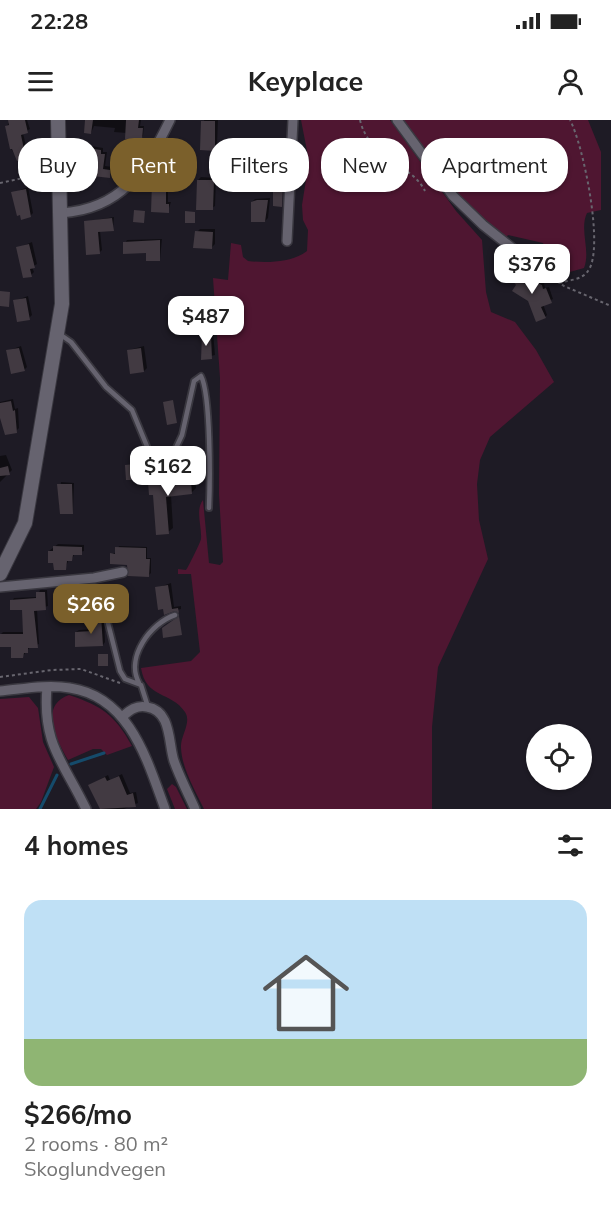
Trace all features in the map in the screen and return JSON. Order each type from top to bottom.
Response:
[{"type":"street","points":[[58,120],[58,138]]},
{"type":"street","points":[[287,241],[293,120]]},
{"type":"street","points":[[397,120],[453,196],[483,225],[531,263]]},
{"type":"street","points":[[61,213],[95,207],[119,194],[148,160],[168,121]]},
{"type":"street","points":[[0,574],[25,523],[44,401],[58,333],[63,287],[60,192]]},
{"type":"street","points":[[0,587],[83,579],[123,572]]},
{"type":"street","points":[[0,691],[47,687],[84,691],[107,703],[132,730],[165,809]]},
{"type":"street","points":[[47,687],[46,715],[51,742],[86,809]]},
{"type":"street","points":[[122,717],[132,708],[148,707],[164,718],[176,765],[195,809]]},
{"type":"lane","points":[[58,333],[76,347],[106,387],[132,410],[150,456],[161,468],[167,467],[179,443],[194,381],[201,376],[205,391],[210,462],[209,508]]},
{"type":"lane","points":[[105,607],[114,655],[120,671],[132,682],[139,683]]},
{"type":"lane","points":[[148,707],[145,691],[135,675],[134,666],[144,641],[152,629],[175,615]]},
{"type":"path","points":[[360,120],[372,143],[421,184]]},
{"type":"path","points":[[559,283],[587,272],[593,257],[592,210],[585,164],[570,120]]},
{"type":"path","points":[[0,183],[18,179]]},
{"type":"path","points":[[531,263],[559,283],[611,306]]},
{"type":"path","points":[[0,677],[52,670],[81,669],[116,683],[132,682]]},
{"type":"shaded area","points":[[301,120],[390,120],[403,138],[321,138],[321,192],[409,192],[409,146],[421,163],[421,192],[442,192],[482,240],[486,292],[491,312],[515,322],[536,350],[554,382],[490,437],[480,460],[477,484],[479,520],[488,559],[438,667],[432,727],[432,809],[204,809],[182,756],[181,743],[187,725],[187,716],[179,705],[148,685],[141,668],[191,661],[200,652],[191,574],[178,574],[178,569],[186,570],[200,541],[199,508],[203,500],[209,563],[220,565],[223,562],[219,494],[220,378],[213,278],[228,280],[231,243],[241,245],[243,257],[248,261],[286,260],[307,251],[308,230],[303,220],[302,205],[304,192],[309,192],[309,138],[305,138]]},
{"type":"shaded area","points":[[401,120],[588,120],[601,152],[601,210],[587,213],[584,226],[586,261],[584,268],[559,275],[547,264],[549,257],[543,243],[508,235],[505,239],[454,192],[568,192],[568,138],[421,138],[421,147]]},
{"type":"shaded area","points":[[69,695],[90,703],[106,713],[120,726],[132,746],[107,755],[101,749],[93,749],[68,760],[55,734],[52,715],[54,707]]},
{"type":"shaded area","points":[[29,697],[38,708],[43,742],[54,767],[41,802],[36,809],[0,809],[0,699]]},
{"type":"shaded area","points":[[172,784],[176,787],[187,809],[175,809],[167,789]]},
{"type":"building","points":[[8,120],[25,120],[28,133],[18,138],[18,161],[10,149],[5,126],[9,125]]},
{"type":"building","points":[[85,120],[93,120],[91,134],[84,133]]},
{"type":"building","points":[[126,120],[139,120],[138,128],[143,128],[142,138],[125,138]]},
{"type":"building","points":[[201,121],[215,121],[215,138],[209,138],[209,151],[200,150]]},
{"type":"building","points":[[98,150],[101,150],[101,154],[105,154],[103,169],[110,170],[110,178],[98,177]]},
{"type":"building","points":[[197,180],[209,180],[209,192],[214,192],[213,210],[196,210]]},
{"type":"building","points":[[11,192],[27,192],[31,217],[21,220],[20,215],[17,216]]},
{"type":"building","points":[[152,192],[166,192],[169,213],[151,212]]},
{"type":"building","points":[[273,192],[283,192],[282,207],[273,206]]},
{"type":"building","points":[[268,200],[265,222],[251,222],[251,202]]},
{"type":"building","points":[[134,210],[145,211],[144,223],[133,222]]},
{"type":"building","points":[[185,211],[195,212],[195,223],[185,223]]},
{"type":"building","points":[[112,218],[114,231],[98,232],[100,254],[86,255],[84,221]]},
{"type":"building","points":[[195,231],[213,232],[212,249],[193,248]]},
{"type":"building","points":[[160,240],[160,261],[146,261],[146,253],[123,254],[123,242]]},
{"type":"building","points":[[29,244],[35,268],[30,269],[32,277],[23,278],[16,247]]},
{"type":"building","points":[[517,273],[542,285],[543,289],[546,288],[552,303],[541,307],[546,318],[536,322],[528,301],[512,291],[516,285],[513,281]]},
{"type":"building","points":[[0,291],[10,292],[9,307],[0,306]]},
{"type":"building","points":[[26,298],[30,320],[17,322],[13,300]]},
{"type":"building","points":[[202,334],[211,335],[212,359],[201,360]]},
{"type":"building","points":[[19,348],[25,371],[11,374],[6,350]]},
{"type":"building","points":[[141,348],[144,372],[130,374],[127,350]]},
{"type":"building","points":[[173,400],[177,423],[167,425],[163,402]]},
{"type":"building","points":[[11,401],[13,411],[15,410],[17,433],[5,435],[0,418],[0,403]]},
{"type":"building","points":[[135,464],[136,480],[126,480],[125,465]]},
{"type":"building","points":[[8,466],[10,475],[0,476],[0,468]]},
{"type":"building","points":[[190,468],[192,494],[166,497],[169,534],[156,535],[153,495],[149,495],[148,482],[176,479],[175,470]]},
{"type":"building","points":[[57,484],[72,484],[73,514],[60,514]]},
{"type":"building","points":[[53,546],[82,547],[82,555],[73,555],[72,561],[67,561],[66,570],[54,570],[53,563],[48,563],[48,551],[53,551]]},
{"type":"building","points":[[115,547],[146,548],[146,559],[150,559],[149,577],[128,576],[127,565],[110,564],[110,553],[115,554]]},
{"type":"building","points":[[168,585],[172,609],[178,608],[179,613],[175,611],[164,615],[163,609],[158,610],[155,587]]},
{"type":"building","points":[[98,589],[99,604],[80,604],[79,590]]},
{"type":"building","points":[[36,592],[45,592],[46,610],[34,611],[38,648],[28,648],[28,653],[24,653],[23,658],[11,658],[11,647],[0,647],[0,634],[23,634],[22,610],[10,610],[10,600],[36,598]]},
{"type":"building","points":[[92,614],[101,615],[103,646],[75,647],[75,632],[92,631]]},
{"type":"building","points":[[179,616],[182,635],[163,638],[162,628]]},
{"type":"building","points":[[98,654],[108,654],[108,666],[98,666]]},
{"type":"building","points":[[119,776],[127,795],[133,793],[136,807],[100,809],[88,785],[105,777],[107,781]]},
{"type":"waterway","points":[[71,764],[104,753]]},
{"type":"waterway","points":[[40,809],[57,775]]}]
